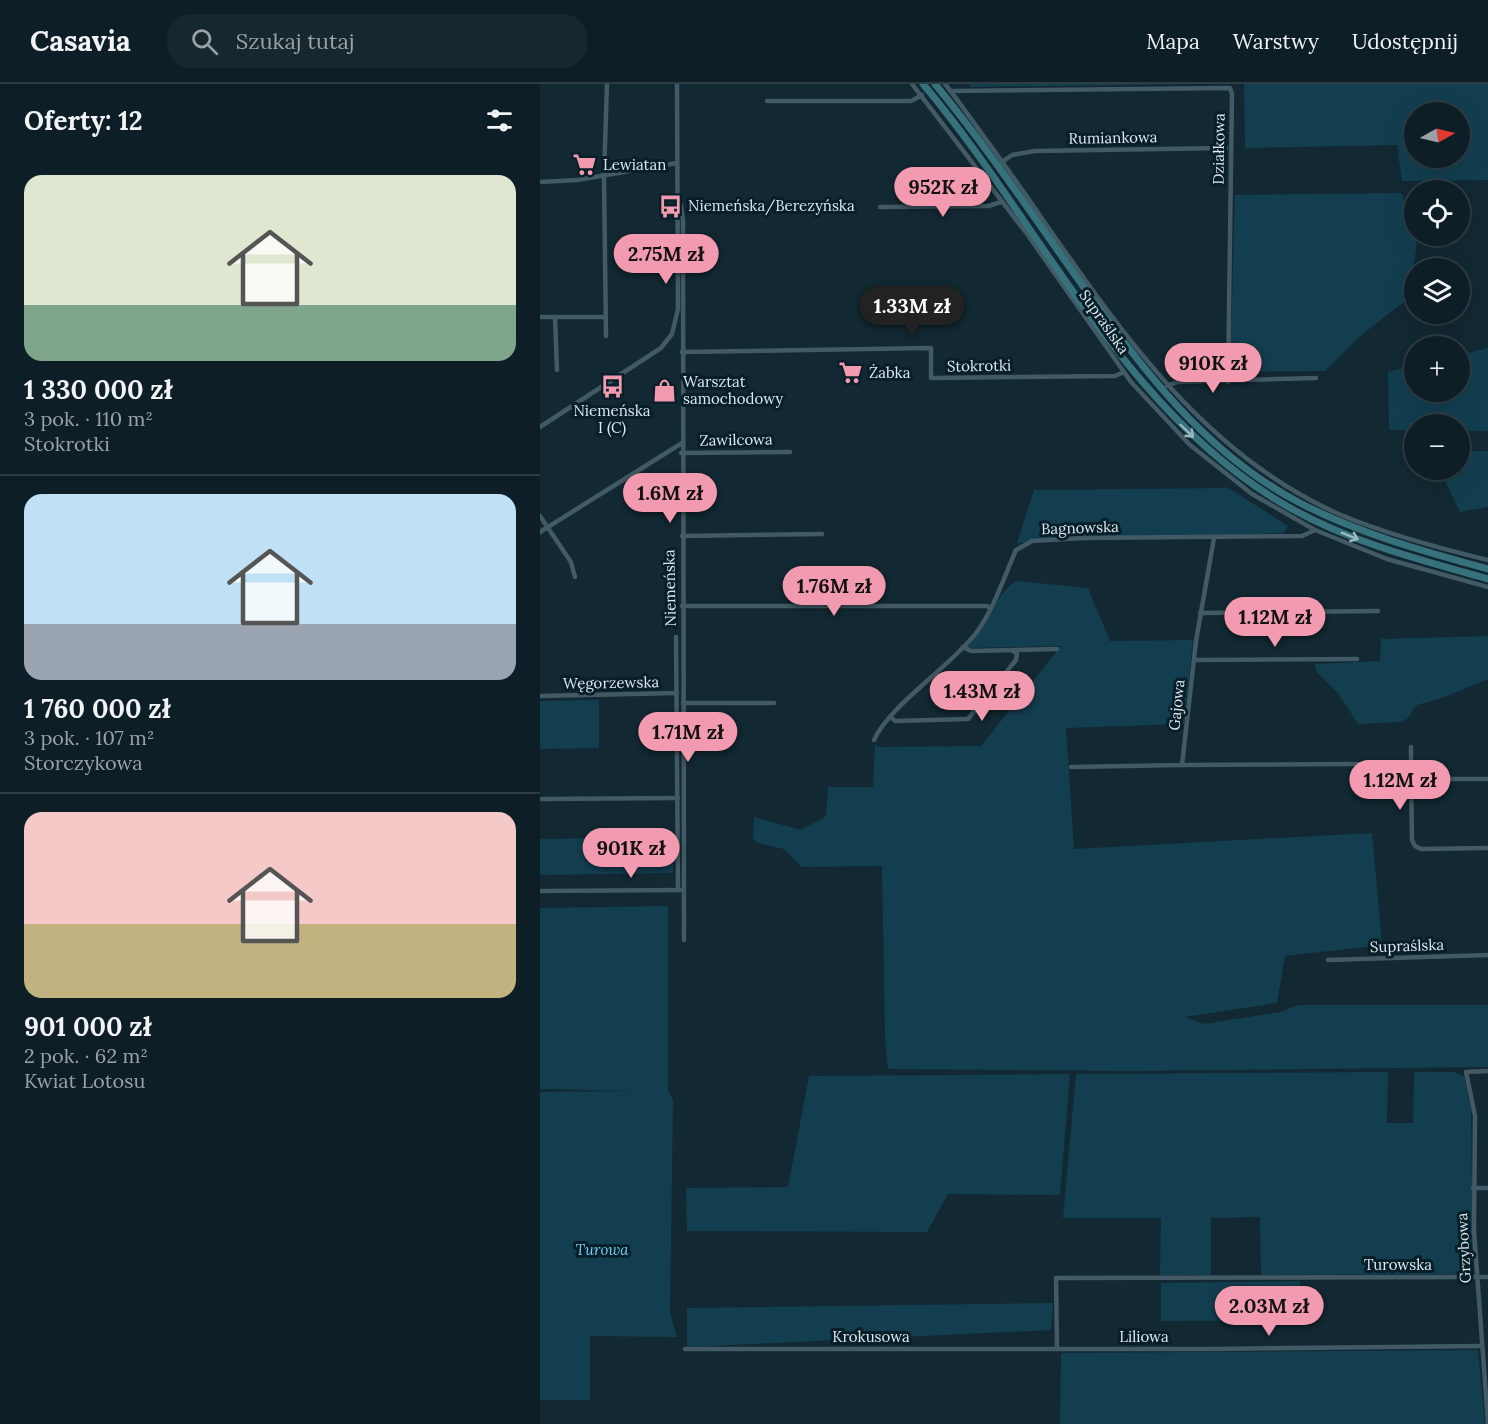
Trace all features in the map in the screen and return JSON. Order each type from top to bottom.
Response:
[{"type":"main road","points":[[923,84],[962,133],[1129,365],[1175,418],[1216,457],[1267,493],[1332,529],[1390,552],[1488,579]]},
{"type":"main road","points":[[935,84],[1136,360],[1182,412],[1222,450],[1298,502],[1336,520],[1392,542],[1488,569]]},
{"type":"street","points":[[606,336],[604,176],[607,84]]},
{"type":"street","name":"Niemeńska","points":[[540,427],[658,351],[672,334],[677,314],[677,84]]},
{"type":"street","name":"Supraślska","points":[[912,84],[1027,234],[1124,372],[1153,408],[1205,458],[1252,494],[1315,530],[1387,560],[1488,587]]},
{"type":"street","name":"Supraślska","points":[[945,84],[1118,323],[1167,386],[1229,445],[1303,495],[1340,514],[1395,535],[1488,560]]},
{"type":"street","name":"Działkowa","points":[[950,91],[1230,88],[1232,94],[1228,382]]},
{"type":"street","points":[[767,101],[910,101],[922,95]]},
{"type":"street","name":"Rumiankowa","points":[[1002,162],[1012,155],[1035,152],[1226,148]]},
{"type":"street","points":[[540,182],[554,183],[677,163]]},
{"type":"street","points":[[880,207],[988,206],[1001,202]]},
{"type":"street","name":"Niemeńska","points":[[677,206],[681,205],[683,220],[681,453],[683,704],[680,798],[684,940]]},
{"type":"street","points":[[540,317],[605,317]]},
{"type":"street","points":[[555,317],[557,370]]},
{"type":"street","name":"Stokrotki","points":[[682,351],[931,348],[931,378],[1105,376],[1124,372]]},
{"type":"street","points":[[1167,386],[1177,382],[1316,378]]},
{"type":"street","points":[[540,532],[682,443]]},
{"type":"street","name":"Zawilcowa","points":[[681,453],[790,452]]},
{"type":"street","points":[[540,516],[571,562],[574,577]]},
{"type":"street","name":"Bagnowska","points":[[874,740],[891,717],[976,633],[990,608],[1016,549],[1032,541],[1081,538],[1302,536],[1315,530]]},
{"type":"street","points":[[682,536],[822,534]]},
{"type":"street","name":"Gajowa","points":[[1182,765],[1200,613],[1214,538]]},
{"type":"street","points":[[682,606],[987,606],[990,608]]},
{"type":"street","points":[[1200,613],[1378,611]]},
{"type":"street","points":[[540,799],[680,798],[676,637]]},
{"type":"street","points":[[963,647],[971,651],[1057,649]]},
{"type":"street","points":[[891,717],[895,721],[968,719],[1016,660],[1017,654],[1012,650]]},
{"type":"street","points":[[1194,660],[1357,659]]},
{"type":"street","name":"Węgorzewska","points":[[540,696],[683,693]]},
{"type":"street","points":[[683,704],[774,703]]},
{"type":"street","points":[[1411,747],[1412,840],[1414,846],[1421,849],[1488,848]]},
{"type":"street","points":[[1071,767],[1359,764]]},
{"type":"street","points":[[1412,779],[1488,779]]},
{"type":"street","points":[[540,891],[681,890]]},
{"type":"street","name":"Supraślska","points":[[1328,960],[1488,955]]},
{"type":"street","name":"Grzybowa","points":[[1488,1071],[1466,1072],[1474,1116],[1473,1188],[1477,1277],[1488,1423]]},
{"type":"street","points":[[1473,1188],[1488,1188]]},
{"type":"street","name":"Turowska","points":[[1057,1349],[1056,1278],[1488,1277]]},
{"type":"street","name":"Liliowa","points":[[1057,1349],[1482,1346]]},
{"type":"street","name":"Krokusowa","points":[[685,1349],[1057,1349]]},
{"type":"green space","points":[[970,84],[1194,84],[970,87]]},
{"type":"green space","points":[[1244,84],[1488,84],[1488,180],[1402,181],[1397,145],[1245,148]]},
{"type":"green space","points":[[1402,193],[1404,246],[1417,246],[1415,258],[1404,258],[1404,302],[1360,336],[1325,371],[1230,372],[1235,195]]},
{"type":"green space","points":[[1488,348],[1488,431],[1470,431],[1470,414],[1404,414],[1404,430],[1389,430],[1388,372],[1404,368],[1404,402],[1470,402],[1470,352]]},
{"type":"green space","points":[[1470,451],[1488,451],[1488,507],[1460,512],[1445,481],[1470,480]]},
{"type":"green space","points":[[1229,488],[1288,526],[1284,533],[1017,543],[1034,490]]},
{"type":"green space","points":[[1016,581],[1088,588],[1110,641],[1193,640],[1184,724],[1066,728],[1074,849],[1372,833],[1382,945],[1285,956],[1277,1003],[1185,1017],[1204,1024],[1280,1012],[1299,1005],[1488,1005],[1488,1067],[1131,1071],[888,1069],[885,1039],[882,866],[802,867],[784,849],[758,843],[753,839],[754,817],[801,830],[826,816],[828,787],[873,787],[875,744],[878,747],[981,746],[1061,646],[966,648],[1002,595]]},
{"type":"green space","points":[[1488,636],[1488,679],[1442,698],[1417,705],[1407,719],[1400,722],[1358,724],[1338,693],[1316,671],[1315,664],[1380,661],[1381,639]]},
{"type":"green space","points":[[599,700],[599,748],[540,749],[540,701]]},
{"type":"green space","points":[[673,837],[673,873],[540,875],[540,839]]},
{"type":"green space","name":"Turowa","points":[[668,906],[668,1091],[673,1100],[670,1313],[677,1337],[590,1336],[590,1400],[540,1400],[540,1092],[635,1091],[540,1089],[540,908]]},
{"type":"green space","points":[[1388,1072],[1387,1123],[1413,1123],[1414,1072],[1454,1072],[1464,1076],[1471,1110],[1473,1274],[1261,1275],[1260,1217],[1211,1218],[1211,1275],[1160,1275],[1161,1218],[1063,1218],[1076,1074]]},
{"type":"green space","points":[[1070,1074],[1060,1195],[948,1194],[927,1232],[687,1231],[686,1188],[788,1187],[809,1076]]},
{"type":"green space","points":[[1300,1281],[1300,1320],[1161,1321],[1161,1283]]},
{"type":"green space","points":[[1053,1303],[1051,1330],[687,1347],[687,1308]]},
{"type":"green space","points":[[1478,1350],[1485,1424],[1060,1424],[1061,1353]]},
{"type":"place","name":"Lewiatan","points":[[585,165]]},
{"type":"place","name":"Niemeńska/Berezyńska","points":[[670,206]]},
{"type":"place","name":"Żabka","points":[[851,373]]},
{"type":"place","name":"Niemeńska I (C)","points":[[612,387]]},
{"type":"place","name":"Warsztat samochodowy","points":[[665,391]]}]
